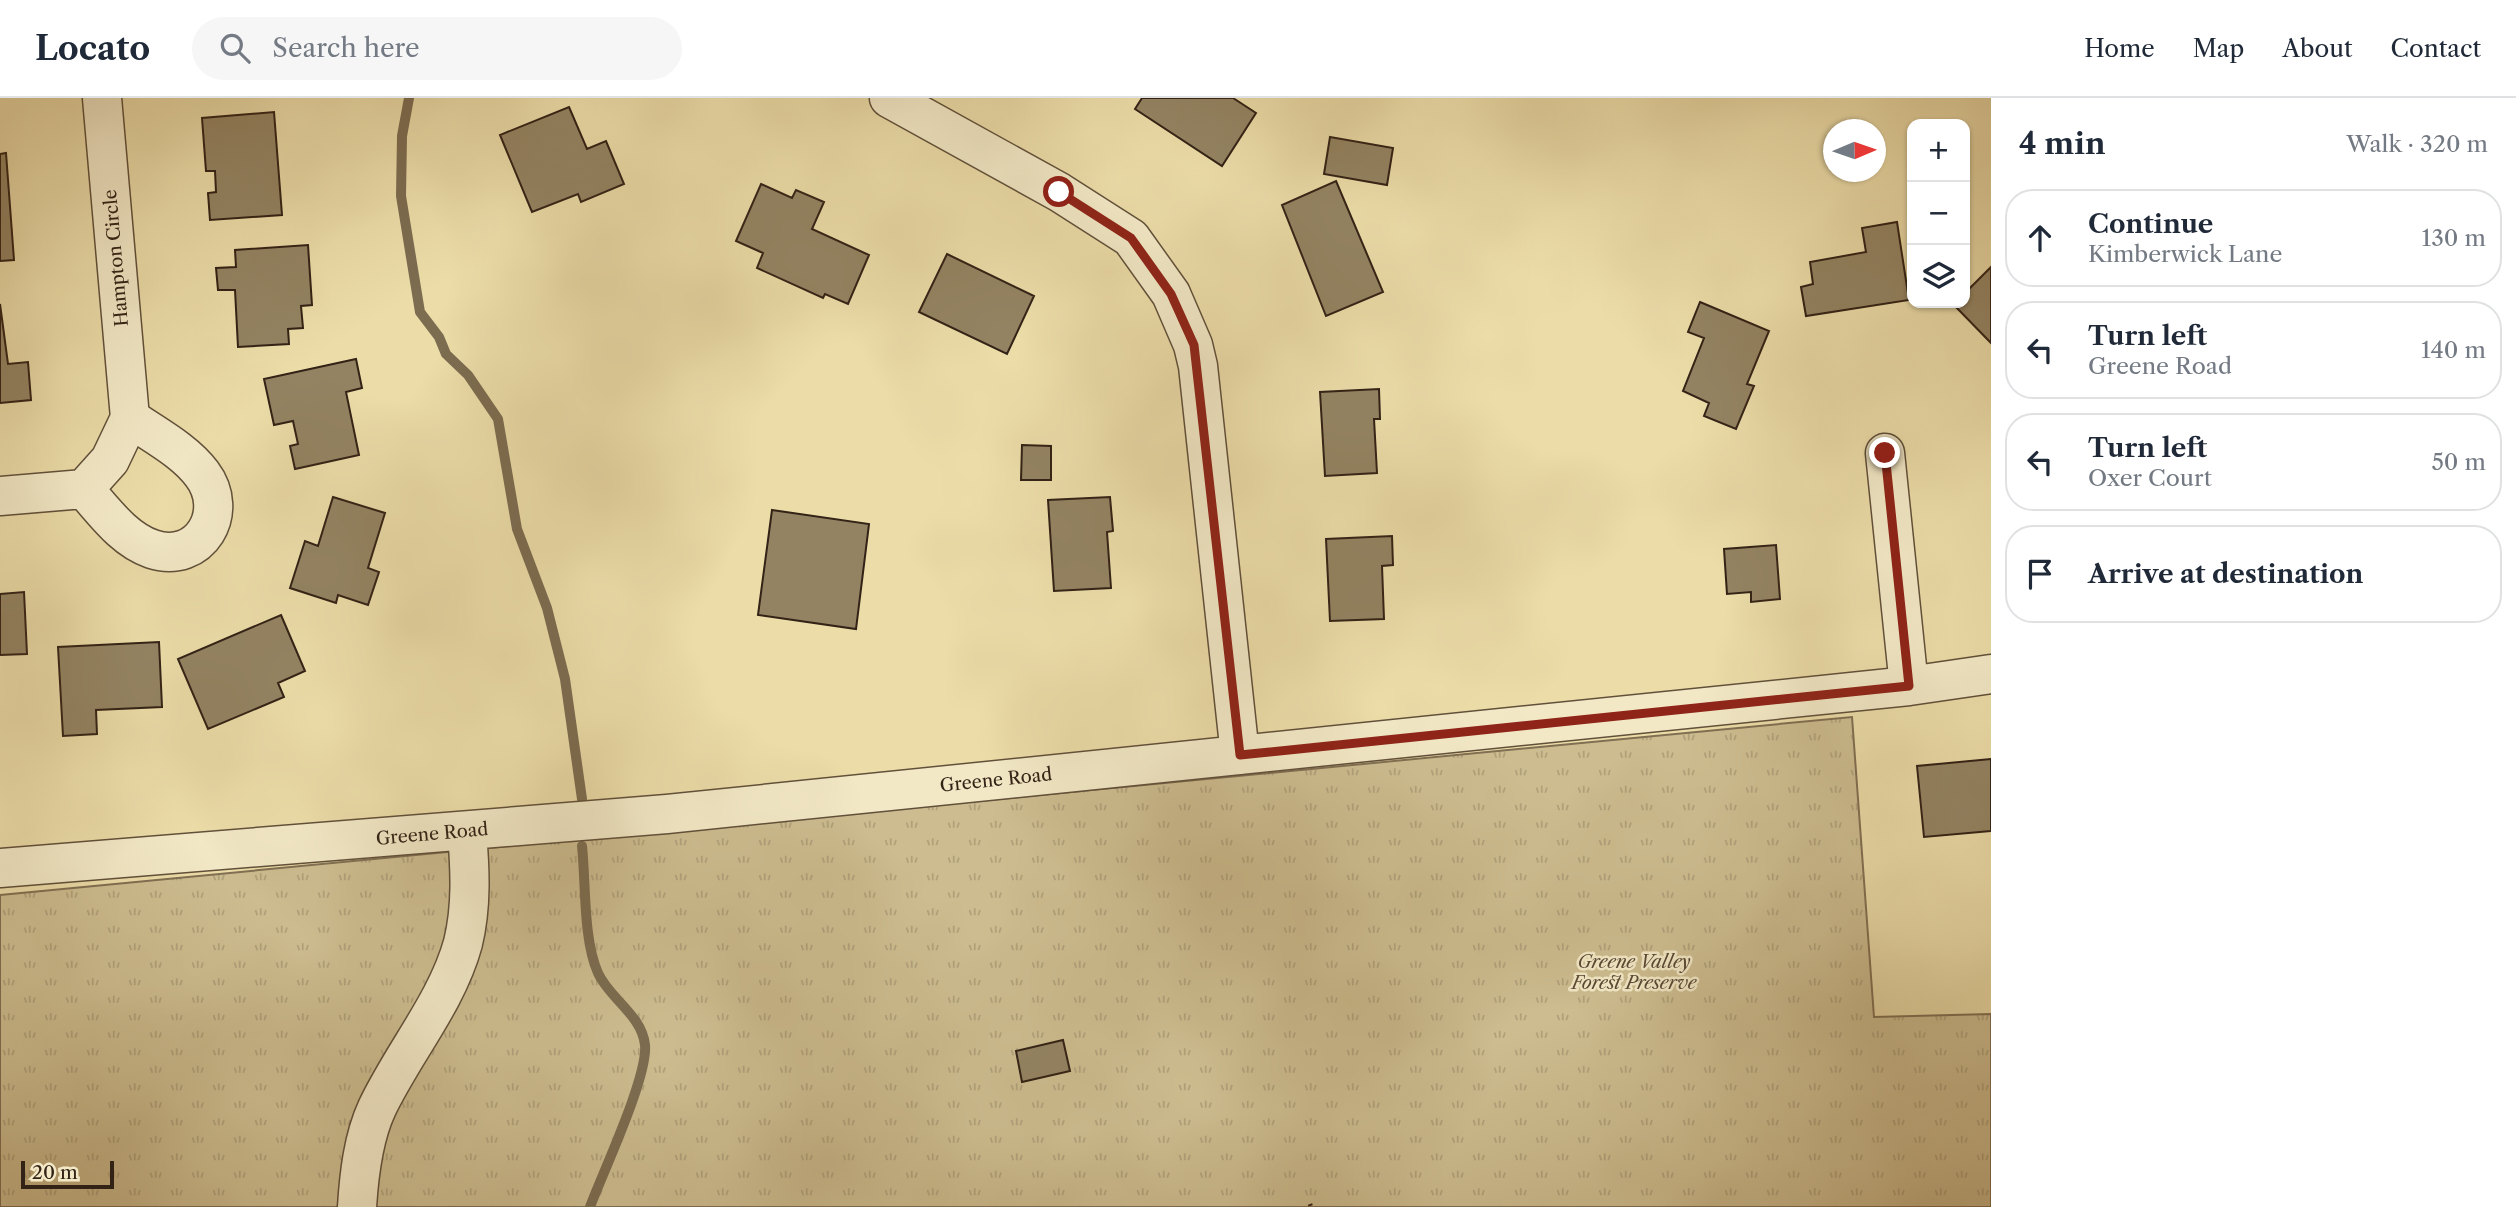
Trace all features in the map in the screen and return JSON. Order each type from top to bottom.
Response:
[{"type":"street","name":"Hampton Circle","points":[[102,98],[130,418]]},
{"type":"street","points":[[889,98],[1059,192],[1131,238],[1171,294],[1194,345],[1198,366],[1240,755]]},
{"type":"street","points":[[0,496],[84,489],[110,460],[130,418],[178,451],[204,475],[215,508],[208,533],[188,550],[155,550],[130,539],[84,489]]},
{"type":"street","points":[[1885,453],[1909,686]]},
{"type":"street","name":"Greene Road","points":[[0,868],[467,832],[1909,686],[1991,674]]},
{"type":"street","points":[[357,1207],[366,1143],[376,1111],[447,983],[462,945],[470,877],[467,832]]},
{"type":"green space","name":"Greene Valley Forest Preserve","points":[[1852,717],[1874,1017],[1991,1014],[1991,1207],[0,1207],[0,895]]},
{"type":"building","points":[[1142,98],[1233,98],[1256,113],[1222,166],[1135,109]]},
{"type":"building","points":[[569,107],[587,149],[606,141],[624,184],[581,202],[578,194],[532,212],[500,135]]},
{"type":"building","points":[[274,112],[282,215],[210,220],[208,193],[216,192],[215,171],[206,171],[202,118]]},
{"type":"building","points":[[1330,137],[1393,148],[1387,185],[1324,174]]},
{"type":"building","points":[[6,153],[14,260],[0,261],[0,154]]},
{"type":"building","points":[[1336,181],[1383,292],[1326,316],[1282,205]]},
{"type":"building","points":[[761,184],[792,198],[796,190],[824,202],[812,229],[869,255],[848,304],[825,294],[823,298],[757,268],[763,253],[736,241]]},
{"type":"building","points":[[1897,222],[1907,300],[1806,316],[1801,287],[1813,284],[1810,262],[1866,252],[1862,228]]},
{"type":"building","points":[[308,245],[312,305],[301,306],[303,328],[288,329],[289,344],[238,347],[235,290],[218,290],[216,268],[236,267],[235,250]]},
{"type":"building","points":[[947,254],[1034,296],[1007,354],[919,312]]},
{"type":"building","points":[[1991,267],[1991,343],[1957,308],[1970,308],[1970,288]]},
{"type":"building","points":[[1700,302],[1769,331],[1747,384],[1754,386],[1736,429],[1704,416],[1709,403],[1683,391],[1704,338],[1688,332]]},
{"type":"building","points":[[0,304],[8,364],[28,362],[31,400],[0,403]]},
{"type":"building","points":[[356,359],[362,388],[346,392],[359,455],[295,469],[290,446],[298,444],[293,421],[274,425],[264,379]]},
{"type":"building","points":[[1379,389],[1380,419],[1374,419],[1377,473],[1325,476],[1320,392]]},
{"type":"building","points":[[1022,445],[1051,446],[1051,480],[1021,480]]},
{"type":"building","points":[[333,497],[385,513],[368,568],[379,572],[368,605],[338,595],[336,603],[290,588],[305,541],[318,546]]},
{"type":"building","points":[[1110,497],[1113,531],[1107,532],[1111,588],[1054,591],[1048,500]]},
{"type":"building","points":[[772,510],[869,524],[856,629],[758,615]]},
{"type":"building","points":[[1392,536],[1393,565],[1382,566],[1384,619],[1330,621],[1326,539]]},
{"type":"building","points":[[1776,545],[1780,599],[1751,602],[1751,592],[1727,594],[1724,549]]},
{"type":"building","points":[[24,592],[27,654],[0,655],[0,594]]},
{"type":"building","points":[[281,615],[305,671],[278,683],[284,697],[208,729],[178,659]]},
{"type":"building","points":[[159,642],[162,707],[96,710],[97,734],[63,736],[58,647]]},
{"type":"building","points":[[1991,759],[1991,831],[1924,837],[1917,766]]},
{"type":"building","points":[[1063,1040],[1070,1071],[1022,1082],[1016,1051]]},
{"type":"waterway","points":[[409,98],[402,136],[401,196],[420,312],[439,337],[446,354],[468,375],[498,419],[517,529],[547,608],[565,679],[582,799]]},
{"type":"waterway","points":[[582,846],[587,928],[593,960],[603,982],[638,1025],[645,1045],[644,1060],[624,1125],[590,1207]]},
{"type":"route","points":[[1059,192],[1131,238],[1171,294],[1194,345],[1240,755],[1909,686],[1885,453]]}]
